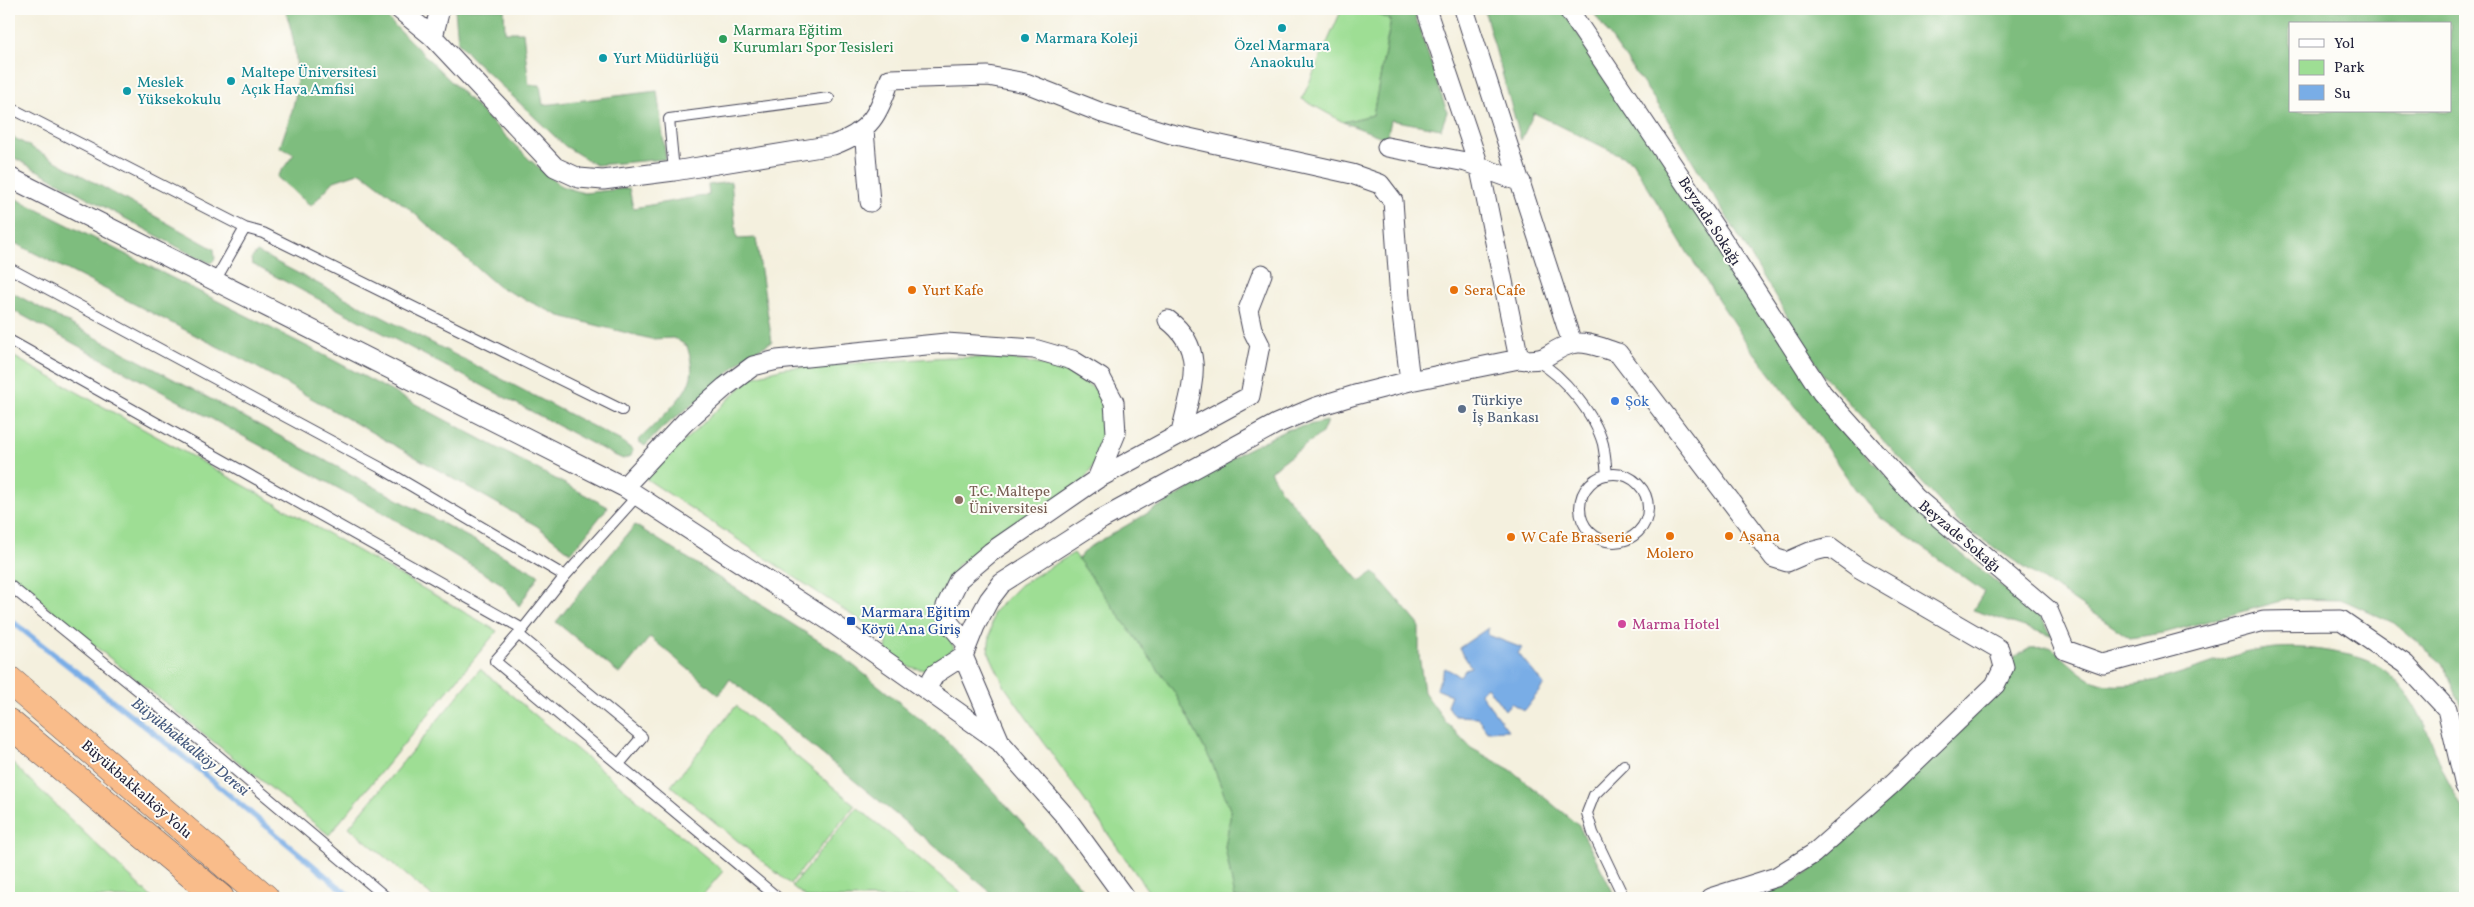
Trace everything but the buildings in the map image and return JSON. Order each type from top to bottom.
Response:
[{"type":"highway","name":"Büyükbakkalköy Yolu","points":[[9,680],[266,898]]},
{"type":"highway","name":"Büyükbakkalköy Yolu","points":[[9,723],[217,896]]},
{"type":"highway","points":[[230,869],[280,898]]},
{"type":"street","points":[[399,9],[433,37],[555,168],[579,178],[603,180],[674,172],[833,145],[848,140],[864,130],[881,108],[890,79],[988,76],[1026,83],[1102,113],[1171,134],[1352,174],[1380,184],[1393,201],[1400,298],[1410,381]]},
{"type":"street","points":[[433,37],[440,9]]},
{"type":"street","points":[[1426,9],[1480,169],[1528,360]]},
{"type":"street","points":[[1464,9],[1572,344]]},
{"type":"street","name":"Beyzade Sokağı","points":[[1568,9],[1723,240],[1822,393],[1916,498],[2048,610],[2065,650],[2104,664],[2264,621],[2341,620],[2405,664],[2447,709],[2465,786]]},
{"type":"street","points":[[864,130],[870,202]]},
{"type":"street","points":[[1387,147],[1442,156],[1521,182]]},
{"type":"street","points":[[9,177],[630,492],[828,620],[1000,742],[1065,816],[1125,898]]},
{"type":"street","points":[[1000,742],[965,650],[949,623],[946,606],[959,579],[991,552],[1097,479],[1250,396],[1260,345],[1252,329],[1248,310],[1262,274]]},
{"type":"street","points":[[1168,320],[1180,329],[1188,341],[1193,358],[1191,385],[1180,433]]},
{"type":"street","points":[[630,492],[684,422],[725,386],[753,366],[777,360],[946,343],[1034,349],[1072,360],[1101,378],[1114,402],[1116,433],[1097,479]]},
{"type":"street","points":[[926,689],[935,674],[965,650],[989,600],[1002,583],[1102,519],[1276,424],[1316,407],[1410,381],[1528,360],[1572,344],[1586,344],[1618,353],[1774,558],[1787,562],[1810,552],[1830,547],[1859,568],[1999,649],[2004,667],[1995,685],[1891,785],[1813,854],[1776,877],[1710,898]]},
{"type":"lane","points":[[674,172],[669,120],[829,98]]},
{"type":"lane","points":[[9,108],[245,228],[263,233],[622,410]]},
{"type":"lane","points":[[215,281],[245,228]]},
{"type":"lane","points":[[9,268],[381,468],[565,576]]},
{"type":"lane","points":[[9,340],[521,631],[642,737],[618,764]]},
{"type":"lane","points":[[1528,360],[1552,369],[1567,383],[1603,443],[1607,475]]},
{"type":"lane","points":[[1607,475],[1627,477],[1636,482],[1647,499],[1648,509],[1642,528],[1635,535],[1619,542],[1610,542],[1593,535],[1582,520],[1580,511],[1581,501],[1590,484],[1607,475]]},
{"type":"lane","points":[[630,492],[565,576],[495,661],[778,898]]},
{"type":"lane","points":[[9,585],[203,742],[387,898]]},
{"type":"lane","points":[[1624,765],[1594,795],[1587,813],[1593,833],[1624,898]]},
{"type":"green space","points":[[285,9],[378,9],[530,160],[561,186],[584,193],[629,188],[633,208],[709,195],[708,185],[731,182],[737,239],[756,238],[772,342],[746,356],[708,393],[663,427],[645,446],[638,441],[676,402],[688,385],[692,369],[687,346],[674,338],[651,339],[560,316],[499,287],[407,207],[361,172],[334,181],[311,206],[277,177],[294,154],[280,147],[294,104],[297,76],[293,41]]},
{"type":"green space","points":[[455,9],[504,9],[505,32],[523,32],[529,85],[540,85],[543,105],[657,91],[666,159],[596,165],[565,146],[471,57],[458,42]]},
{"type":"green space","points":[[1342,9],[1379,9],[1378,15],[1391,19],[1373,115],[1343,122],[1302,99]]},
{"type":"green space","points":[[1379,9],[1413,9],[1447,112],[1441,129],[1391,120],[1387,139],[1343,122],[1373,115],[1391,20],[1378,15]]},
{"type":"green space","points":[[1484,9],[1561,9],[1862,450],[1957,550],[2042,619],[2052,636],[1973,610],[1984,592],[1878,515],[1856,490],[1814,430],[1746,342],[1687,252],[1632,161],[1534,113],[1521,140]]},
{"type":"green space","points":[[1591,9],[2465,9],[2465,712],[2442,663],[2394,623],[2343,600],[2289,599],[2164,633],[2130,638],[1962,526],[1824,376],[1661,109]]},
{"type":"green space","points":[[9,135],[214,249],[215,259],[211,263],[198,258],[9,155]]},
{"type":"green space","points":[[9,195],[320,353],[608,507],[571,553],[537,526],[244,360],[9,240]]},
{"type":"green space","points":[[257,252],[621,441],[633,450],[631,456],[623,459],[612,454],[252,264],[251,259]]},
{"type":"green space","points":[[9,291],[539,575],[519,606],[502,584],[389,516],[9,308]]},
{"type":"green space","points":[[9,354],[254,491],[497,631],[329,835],[54,613],[9,572]]},
{"type":"green space","points":[[949,357],[1012,359],[1062,369],[1097,390],[1109,420],[1103,451],[1083,482],[959,564],[944,588],[939,618],[954,648],[935,668],[920,669],[896,661],[887,652],[888,639],[645,478],[752,377],[784,368]]},
{"type":"green space","points":[[1327,421],[1322,433],[1270,471],[1280,489],[1360,581],[1374,572],[1419,625],[1419,654],[1424,692],[1445,721],[1471,748],[1511,770],[1579,826],[1616,898],[1235,898],[1225,847],[1231,812],[1212,763],[1175,693],[1078,559],[1088,548],[1182,493],[1240,453],[1286,430]]},
{"type":"green space","points":[[635,525],[838,653],[945,739],[1091,898],[998,898],[730,679],[719,695],[650,637],[620,674],[556,622]]},
{"type":"green space","points":[[1074,553],[1175,693],[1212,763],[1231,812],[1225,847],[1235,898],[1153,898],[1005,687],[988,651],[993,613],[1020,585]]},
{"type":"green space","points":[[2050,647],[2084,676],[2109,685],[2128,685],[2165,678],[2241,654],[2277,648],[2302,648],[2346,654],[2375,664],[2400,684],[2418,711],[2443,771],[2464,814],[2467,838],[2465,898],[1741,898],[1785,887],[1813,869],[1871,817],[1970,718],[1998,695],[2007,684],[2015,657],[2030,648]]},
{"type":"green space","points":[[480,669],[723,871],[700,898],[434,898],[349,827]]},
{"type":"green space","points":[[736,706],[855,805],[790,884],[671,786]]},
{"type":"green space","points":[[9,760],[152,898],[9,898]]},
{"type":"green space","points":[[857,807],[967,898],[807,898],[792,886]]},
{"type":"water","points":[[1488,628],[1488,635],[1522,648],[1518,653],[1544,685],[1524,711],[1511,703],[1505,710],[1487,687],[1480,693],[1508,730],[1487,731],[1477,717],[1455,716],[1447,705],[1451,695],[1436,689],[1445,668],[1460,676],[1465,669],[1471,667],[1459,648]]},
{"type":"waterway","name":"Büyükbakkalköy Deresi","points":[[9,619],[184,757],[352,898]]},
{"type":"place","name":"Özel Marmara Anaokulu","points":[[1282,28]]},
{"type":"place","name":"Marmara Koleji","points":[[1025,38]]},
{"type":"place","name":"Marmara Eğitim Kurumları Spor Tesisleri","points":[[723,39]]},
{"type":"place","name":"Yurt Müdürlüğü","points":[[603,58]]},
{"type":"place","name":"Maltepe Üniversitesi Açık Hava Amfisi","points":[[231,81]]},
{"type":"place","name":"Meslek Yüksekokulu","points":[[127,91]]},
{"type":"place","name":"Yurt Kafe","points":[[912,290]]},
{"type":"place","name":"Sera Cafe","points":[[1454,290]]},
{"type":"place","name":"Şok","points":[[1615,401]]},
{"type":"place","name":"Türkiye İş Bankası","points":[[1462,409]]},
{"type":"place","name":"T.C. Maltepe Üniversitesi","points":[[959,500]]},
{"type":"place","name":"Molero","points":[[1670,536]]},
{"type":"place","name":"Aşana","points":[[1729,536]]},
{"type":"place","name":"W Cafe Brasserie","points":[[1511,537]]},
{"type":"place","name":"Marmara Eğitim Köyü Ana Giriş","points":[[851,621]]},
{"type":"place","name":"Marma Hotel","points":[[1622,624]]}]
